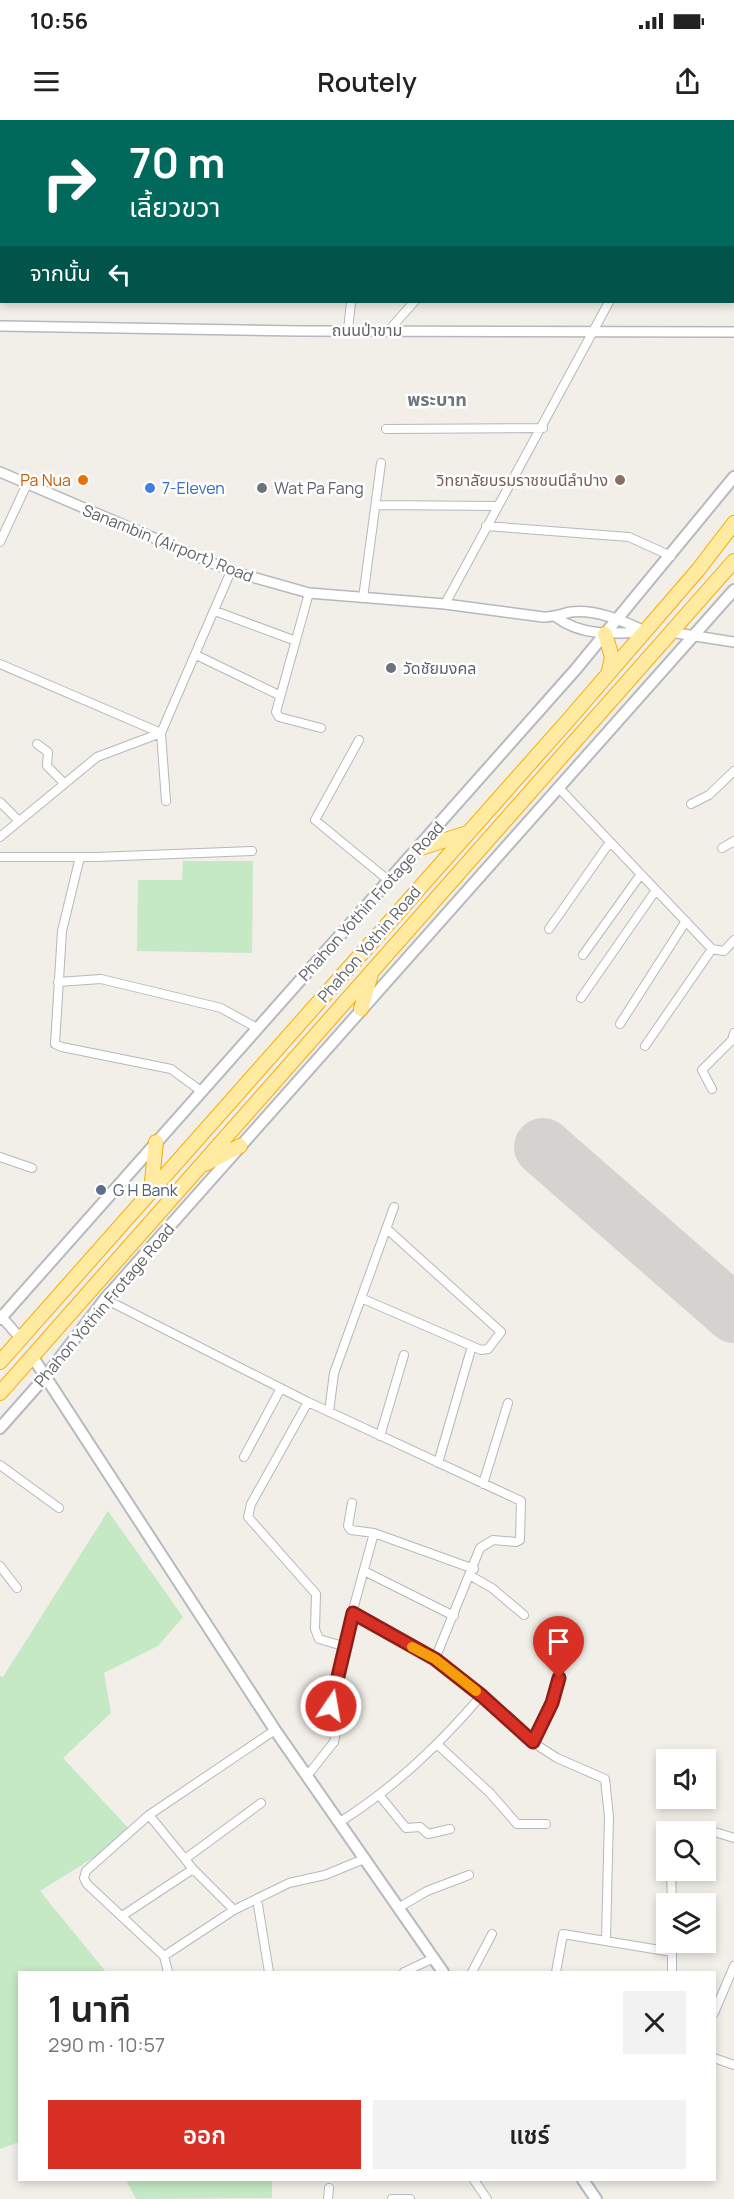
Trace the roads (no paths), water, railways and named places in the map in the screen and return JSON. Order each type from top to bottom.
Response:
[{"type":"highway","name":"Phahon Yothin Road","points":[[0,1362],[645,631],[734,523]]},
{"type":"highway","name":"Phahon Yothin Road","points":[[0,1393],[734,561]]},
{"type":"highway","points":[[645,631],[670,632]]},
{"type":"highway","points":[[605,634],[612,657],[608,673]]},
{"type":"highway","points":[[418,849],[468,833]]},
{"type":"highway","points":[[361,1009],[373,969]]},
{"type":"highway","points":[[151,1191],[156,1142]]},
{"type":"highway","points":[[197,1169],[240,1146]]},
{"type":"highway","points":[[21,1339],[32,1356]]},
{"type":"main road","name":"Phahon Yothin Frotage Road","points":[[0,1317],[418,849],[605,634],[734,477]]},
{"type":"main road","name":"Phahon Yothin Frotage Road","points":[[0,1428],[46,1376],[105,1299],[734,590]]},
{"type":"main road","points":[[32,1356],[275,1730],[442,1971]]},
{"type":"main road","points":[[584,2181],[596,2199]]},
{"type":"street","points":[[348,330],[351,303]]},
{"type":"street","points":[[389,330],[413,303]]},
{"type":"street","points":[[446,604],[486,526],[543,428],[609,303]]},
{"type":"street","name":"ถนนป่าขาม","points":[[0,326],[734,332]]},
{"type":"street","points":[[386,429],[543,428]]},
{"type":"street","points":[[363,597],[381,464]]},
{"type":"street","name":"Sanambin (Airport) Road","points":[[0,472],[231,572],[309,593],[446,604],[556,617],[572,612],[616,618],[645,631]]},
{"type":"street","points":[[0,542],[27,484]]},
{"type":"street","points":[[377,505],[497,506]]},
{"type":"street","points":[[486,526],[629,537],[671,556]]},
{"type":"street","points":[[166,801],[161,733],[231,572]]},
{"type":"street","points":[[309,593],[279,694],[276,712],[279,717],[321,728]]},
{"type":"street","points":[[215,611],[296,641]]},
{"type":"street","name":"Sanambin (Airport) Road","points":[[556,617],[567,626],[605,634],[645,631]]},
{"type":"street","points":[[670,632],[734,642]]},
{"type":"street","points":[[196,655],[279,694]]},
{"type":"street","points":[[0,664],[161,733]]},
{"type":"street","points":[[0,837],[63,782],[97,757],[161,733]]},
{"type":"street","points":[[358,740],[315,820],[388,880]]},
{"type":"street","points":[[37,744],[48,752],[47,766],[63,782]]},
{"type":"street","points":[[691,804],[718,788],[734,771]]},
{"type":"street","points":[[558,787],[711,949],[724,951],[734,940]]},
{"type":"street","points":[[0,802],[18,821]]},
{"type":"street","points":[[722,849],[734,841]]},
{"type":"street","points":[[549,929],[610,842]]},
{"type":"street","points":[[0,858],[252,850]]},
{"type":"street","points":[[80,857],[62,931],[53,1039],[58,1046],[171,1069],[201,1091]]},
{"type":"street","points":[[583,955],[641,874]]},
{"type":"street","points":[[581,999],[656,890]]},
{"type":"street","points":[[620,1024],[686,921]]},
{"type":"street","points":[[645,1046],[711,949]]},
{"type":"street","points":[[58,982],[101,979],[221,1008],[257,1028]]},
{"type":"street","points":[[712,1089],[702,1070],[733,1039]]},
{"type":"street","points":[[0,1157],[32,1168]]},
{"type":"street","points":[[329,1412],[334,1373],[394,1207]]},
{"type":"street","points":[[361,1298],[485,1351],[500,1334],[500,1328],[387,1229]]},
{"type":"street","points":[[105,1299],[308,1402],[521,1501],[521,1534],[516,1542],[493,1540],[480,1548],[473,1572],[435,1659]]},
{"type":"street","points":[[0,1317],[21,1339]]},
{"type":"street","points":[[438,1463],[472,1346]]},
{"type":"street","points":[[380,1436],[404,1355]]},
{"type":"street","points":[[244,1457],[281,1388]]},
{"type":"street","points":[[308,1402],[251,1504],[248,1517],[316,1594],[315,1629],[319,1639],[344,1646]]},
{"type":"street","points":[[483,1484],[508,1403]]},
{"type":"street","points":[[0,1465],[59,1508]]},
{"type":"street","points":[[352,1503],[349,1528],[374,1533],[473,1572],[524,1615]]},
{"type":"street","points":[[307,1776],[334,1742],[336,1733],[331,1706],[344,1646],[374,1533]]},
{"type":"street","points":[[0,1566],[17,1588]]},
{"type":"street","points":[[363,1571],[454,1616]]},
{"type":"street","points":[[353,1613],[435,1659],[482,1696],[533,1742],[557,1758],[605,1779],[609,1817],[606,1939]]},
{"type":"street","points":[[533,1742],[552,1703],[559,1678]]},
{"type":"street","points":[[340,1822],[380,1796],[438,1745],[482,1696]]},
{"type":"street","points":[[168,1971],[164,1956],[87,1884],[84,1878],[86,1870],[149,1815],[275,1730]]},
{"type":"street","points":[[438,1745],[490,1793],[517,1824],[546,1824]]},
{"type":"street","points":[[380,1796],[406,1828],[420,1827],[428,1834],[450,1829]]},
{"type":"street","points":[[185,1859],[261,1803]]},
{"type":"street","points":[[149,1815],[193,1869],[234,1910]]},
{"type":"street","points":[[716,1832],[734,1838]]},
{"type":"street","points":[[164,1956],[234,1910],[289,1883],[325,1875],[364,1859]]},
{"type":"street","points":[[122,1916],[193,1869]]},
{"type":"street","points":[[398,1908],[428,1891],[469,1875]]},
{"type":"street","points":[[257,1899],[268,1971]]},
{"type":"street","points":[[473,1971],[492,1934]]},
{"type":"street","points":[[556,1971],[563,1934],[606,1939],[656,1949]]},
{"type":"street","points":[[672,1953],[672,1971]]},
{"type":"street","points":[[406,1971],[434,1958]]},
{"type":"street","points":[[716,2008],[734,1966]]},
{"type":"street","points":[[716,2059],[734,2065]]},
{"type":"street","points":[[475,2181],[487,2199]]},
{"type":"street","points":[[328,2199],[329,2188]]},
{"type":"street","points":[[392,2199],[411,2199]]},
{"type":"place","name":"Pa Nua","points":[[83,480]]},
{"type":"place","name":"วิทยาลัยบรมราชชนนีลำปาง","points":[[620,480]]},
{"type":"place","name":"7-Eleven","points":[[150,488]]},
{"type":"place","name":"Wat Pa Fang","points":[[262,488]]},
{"type":"place","name":"วัดชัยมงคล","points":[[391,668]]},
{"type":"place","name":"G H Bank","points":[[101,1190]]},
{"type":"district","name":"พระบาท","points":[[437,400]]}]
